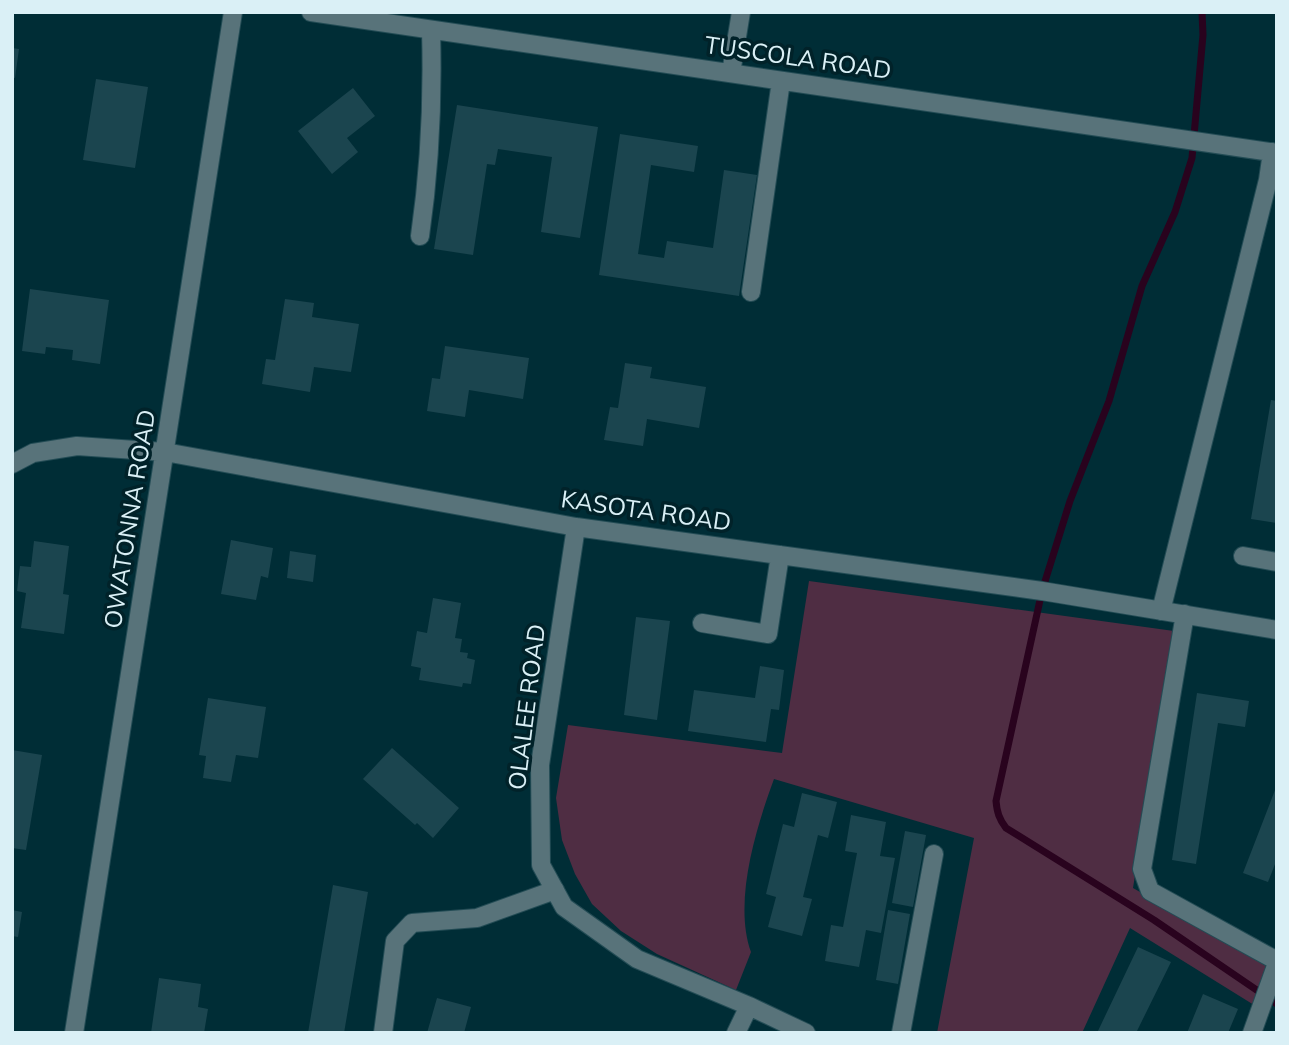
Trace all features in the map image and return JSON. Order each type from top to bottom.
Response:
[{"type":"street","name":"OWATONNA ROAD","points":[[74,1033],[233,12]]},
{"type":"street","name":"TUSCOLA ROAD","points":[[311,12],[1275,153]]},
{"type":"street","points":[[731,73],[741,12]]},
{"type":"street","points":[[420,236],[432,128],[431,30]]},
{"type":"street","points":[[751,292],[781,81]]},
{"type":"street","points":[[1161,611],[1275,153]]},
{"type":"street","name":"KASOTA ROAD","points":[[12,464],[33,453],[77,446],[165,452],[576,527],[1042,591],[1277,630]]},
{"type":"street","name":"OLALEE ROAD","points":[[576,527],[540,765],[541,865],[564,907],[637,959],[750,1006],[806,1033]]},
{"type":"street","points":[[702,623],[768,634],[780,555]]},
{"type":"street","points":[[1243,556],[1277,562]]},
{"type":"street","points":[[1185,614],[1142,869],[1150,891],[1277,962],[1252,1033]]},
{"type":"street","points":[[901,1033],[934,854]]},
{"type":"street","points":[[383,1033],[395,941],[412,923],[477,918],[555,890]]},
{"type":"street","points":[[736,1033],[750,1006]]},
{"type":"shaded area","points":[[809,581],[1174,631],[1133,888],[1270,966],[1254,1005],[1130,928],[1082,1033],[937,1033],[974,838],[774,779],[749,865],[744,911],[751,952],[736,990],[657,954],[621,931],[592,904],[575,874],[562,840],[556,798],[568,725],[782,753]]},
{"type":"building","points":[[12,48],[19,49],[15,78],[12,77]]},
{"type":"building","points":[[96,79],[148,87],[135,168],[83,160]]},
{"type":"building","points":[[353,88],[375,116],[347,138],[358,152],[332,174],[298,131]]},
{"type":"building","points":[[457,105],[598,127],[580,238],[541,232],[552,157],[498,149],[495,165],[487,164],[473,255],[434,249]]},
{"type":"building","points":[[620,134],[698,146],[694,172],[651,165],[638,254],[664,258],[667,241],[713,248],[724,170],[757,175],[739,296],[599,275]]},
{"type":"building","points":[[30,289],[109,300],[100,364],[72,360],[73,350],[46,347],[45,354],[22,351]]},
{"type":"building","points":[[285,299],[314,303],[312,317],[359,324],[351,372],[314,367],[310,392],[262,384],[266,359],[275,360]]},
{"type":"building","points":[[445,346],[529,358],[523,399],[469,390],[465,417],[427,411],[432,378],[440,379]]},
{"type":"building","points":[[625,363],[652,367],[650,378],[706,387],[699,428],[647,419],[643,446],[604,440],[610,407],[618,408]]},
{"type":"building","points":[[1271,400],[1277,401],[1277,523],[1251,519]]},
{"type":"building","points":[[231,540],[273,548],[268,578],[261,576],[256,600],[221,594]]},
{"type":"building","points":[[34,541],[69,546],[63,594],[69,595],[64,634],[21,628],[26,593],[17,591],[20,566],[31,567]]},
{"type":"building","points":[[290,551],[316,555],[313,582],[287,578]]},
{"type":"building","points":[[433,598],[461,603],[455,638],[462,639],[460,652],[468,653],[467,658],[475,660],[471,684],[463,683],[462,687],[419,680],[421,668],[411,666],[417,631],[427,633]]},
{"type":"building","points":[[636,617],[670,621],[657,720],[624,715]]},
{"type":"building","points":[[760,666],[784,670],[779,710],[771,709],[766,742],[688,731],[694,690],[755,698]]},
{"type":"building","points":[[1197,693],[1249,701],[1245,727],[1218,723],[1196,864],[1172,860]]},
{"type":"building","points":[[208,698],[266,707],[258,758],[236,755],[231,782],[203,778],[206,756],[199,755]]},
{"type":"building","points":[[392,748],[459,808],[433,838],[363,779]]},
{"type":"building","points":[[12,750],[42,755],[26,850],[12,848]]},
{"type":"building","points":[[1277,785],[1277,859],[1268,882],[1243,873]]},
{"type":"building","points":[[802,793],[837,802],[828,838],[818,835],[803,897],[812,899],[802,936],[768,927],[776,897],[766,894],[783,824],[794,827]]},
{"type":"building","points":[[851,815],[886,822],[880,856],[895,858],[881,933],[866,930],[859,967],[825,961],[831,925],[843,927],[857,853],[845,851]]},
{"type":"building","points":[[905,831],[926,835],[913,907],[892,903]]},
{"type":"building","points":[[333,885],[368,892],[344,1033],[308,1033]]},
{"type":"building","points":[[12,910],[22,912],[18,937],[12,936]]},
{"type":"building","points":[[888,910],[910,914],[898,984],[876,980]]},
{"type":"building","points":[[1138,947],[1171,962],[1136,1033],[1097,1033]]},
{"type":"building","points":[[159,978],[201,984],[198,1007],[208,1009],[204,1033],[151,1033]]},
{"type":"building","points":[[1203,994],[1238,1009],[1228,1033],[1187,1033]]},
{"type":"building","points":[[437,998],[471,1007],[464,1033],[427,1033]]},
{"type":"waterway","points":[[1202,12],[1203,35],[1192,158],[1175,212],[1142,286],[1109,401],[1070,501],[1042,591],[996,801],[1006,828],[1154,920],[1277,1004]]}]
